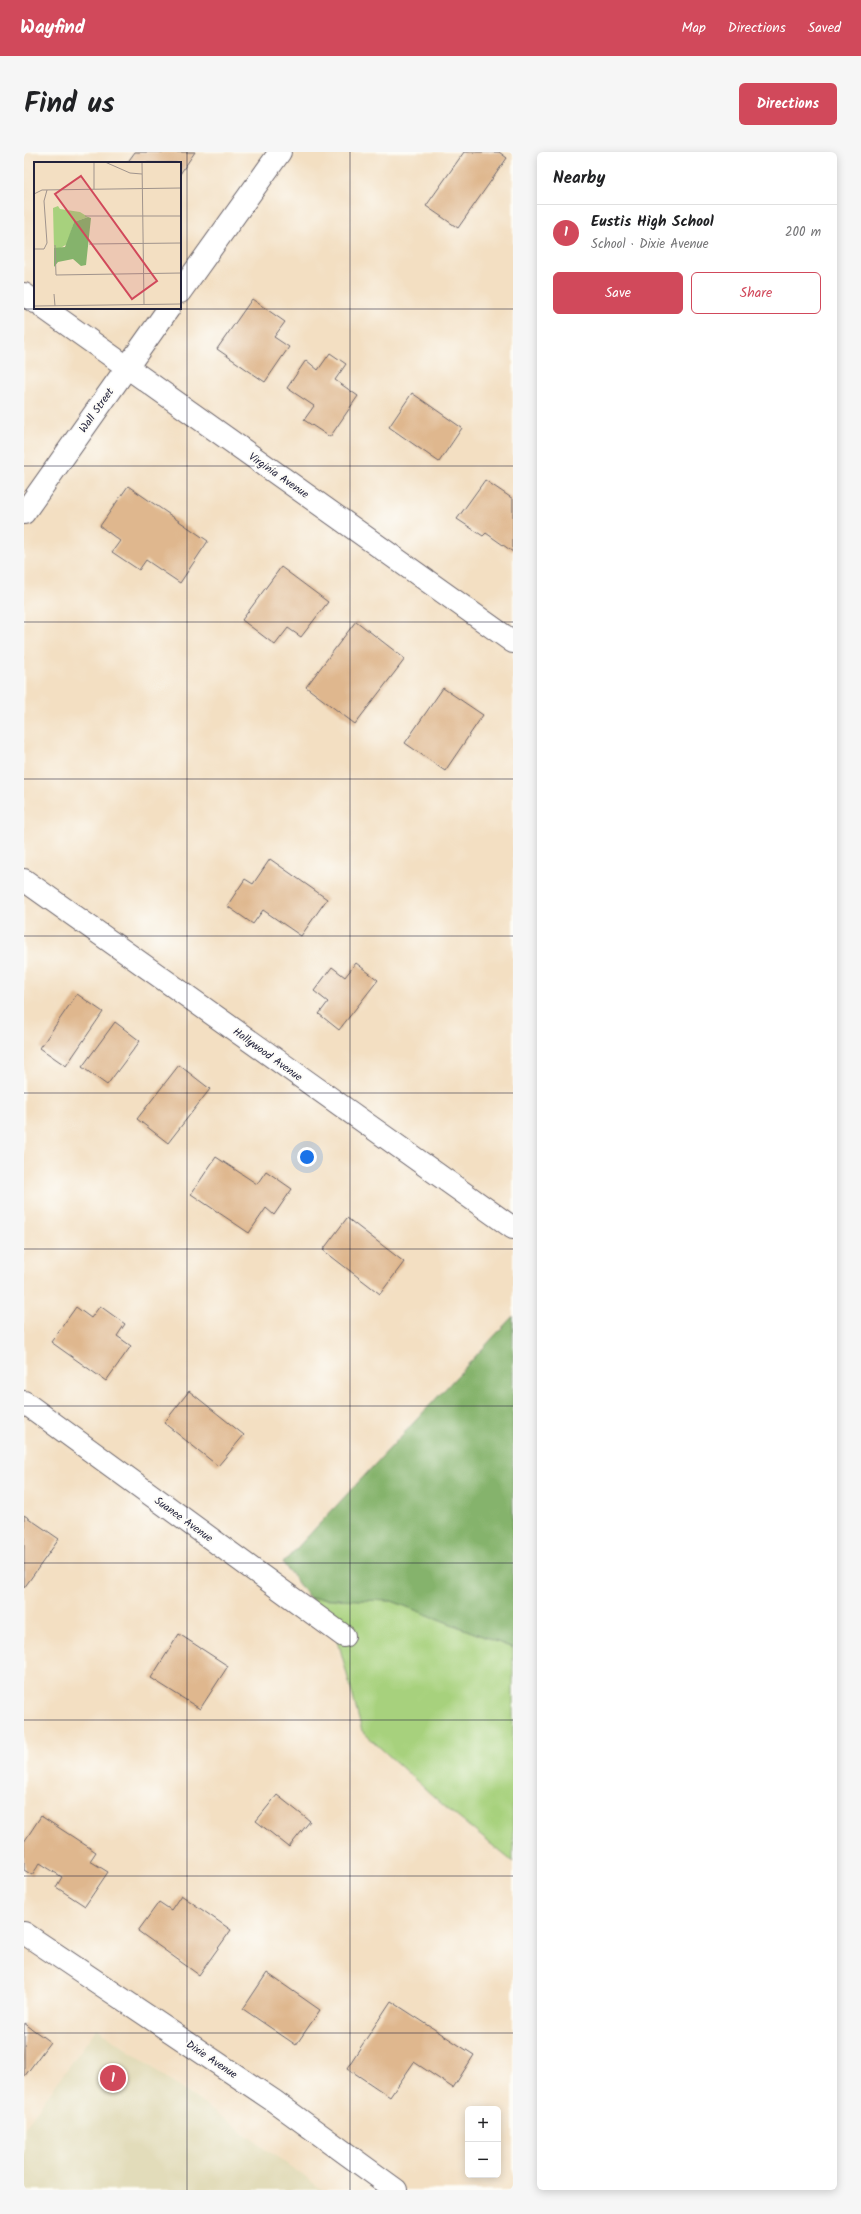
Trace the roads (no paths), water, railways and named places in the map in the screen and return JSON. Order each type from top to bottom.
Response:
[{"type":"street","points":[[181,291],[280,152]]},
{"type":"street","points":[[24,294],[34,301]]},
{"type":"street","name":"Virginia Avenue","points":[[45,309],[513,642]]},
{"type":"street","name":"Wall Street","points":[[24,513],[168,309]]},
{"type":"street","name":"Hollywood Avenue","points":[[24,880],[513,1228]]},
{"type":"street","name":"Suanee Avenue","points":[[24,1402],[344,1636]]},
{"type":"street","name":"Dixie Avenue","points":[[24,1933],[274,2101],[396,2190]]},
{"type":"place","name":"Eustis High School","points":[[113,2078]]}]
